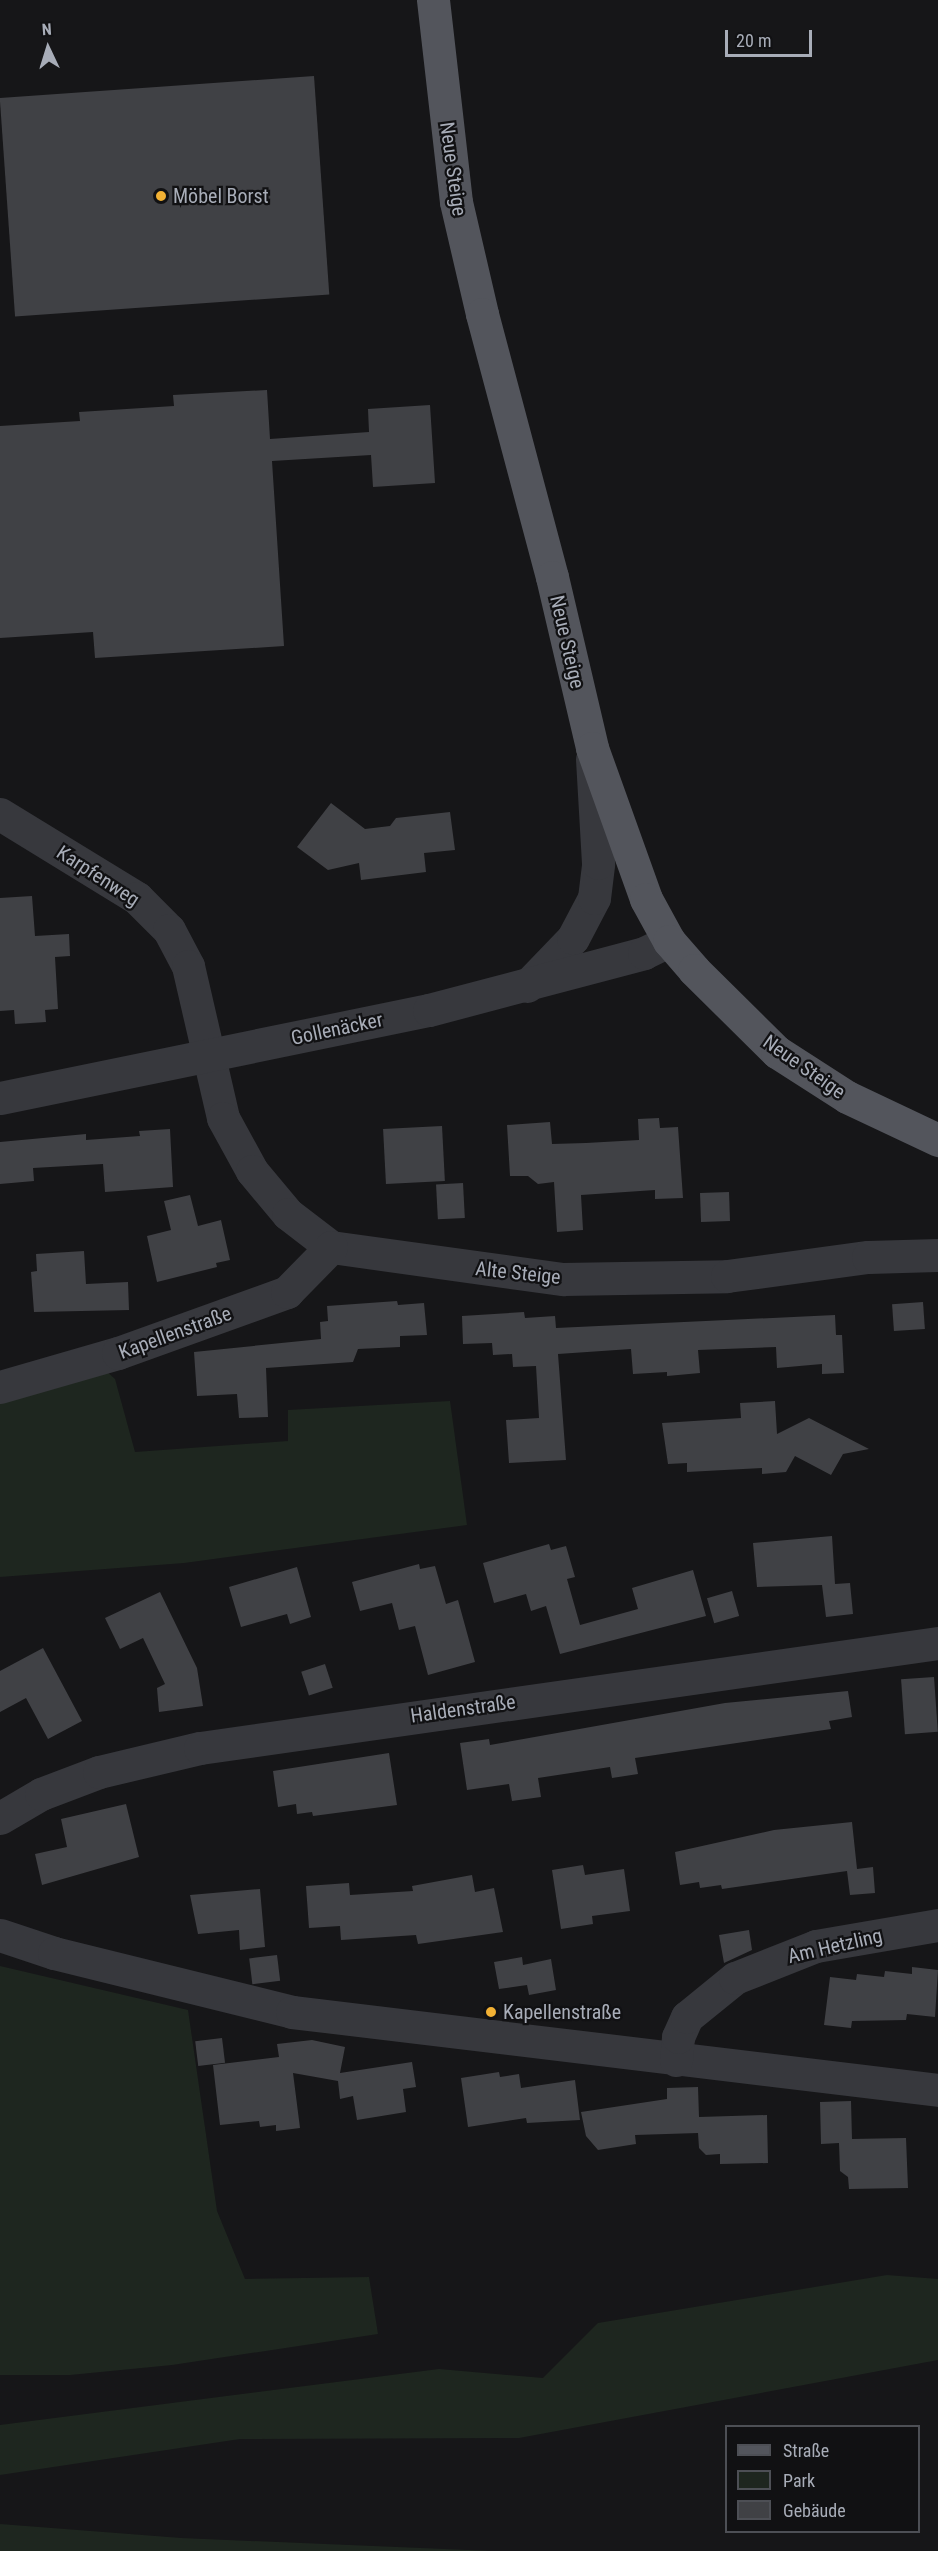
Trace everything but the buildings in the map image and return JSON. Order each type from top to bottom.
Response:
[{"type":"main road","name":"Neue Steige","points":[[433,0],[456,202],[592,748],[646,899],[669,941],[722,1002],[777,1052],[847,1097],[938,1140]]},
{"type":"street","points":[[526,987],[573,938],[594,898],[598,863],[592,748]]},
{"type":"street","name":"Karpfenweg","points":[[0,814],[137,898],[169,930],[188,966],[209,1058]]},
{"type":"street","name":"Gollenäcker","points":[[0,1098],[209,1058],[526,987],[644,953],[669,941]]},
{"type":"street","name":"Alte Steige","points":[[209,1058],[223,1118],[252,1171],[288,1214],[332,1247],[563,1279],[727,1276],[868,1257],[938,1256]]},
{"type":"street","name":"Kapellenstraße","points":[[0,1387],[118,1353],[287,1292],[332,1247]]},
{"type":"street","name":"Haldenstraße","points":[[0,1818],[40,1794],[99,1772],[189,1750],[938,1643]]},
{"type":"street","name":"Am Hetzling","points":[[676,2060],[678,2037],[687,2017],[735,1978],[816,1947],[938,1925]]},
{"type":"street","points":[[0,1935],[65,1956],[292,2012],[938,2090]]},
{"type":"green space","points":[[104,1369],[115,1379],[135,1452],[288,1441],[288,1410],[450,1401],[467,1525],[184,1563],[0,1577],[0,1399]]},
{"type":"green space","points":[[0,1966],[188,2010],[217,2211],[245,2279],[369,2277],[378,2334],[172,2365],[70,2375],[0,2375]]},
{"type":"green space","points":[[887,2275],[938,2279],[938,2360],[519,2438],[240,2439],[0,2475],[0,2425],[439,2369],[543,2378],[598,2323]]},
{"type":"green space","points":[[0,2524],[181,2538],[492,2551],[0,2551]]},
{"type":"place","name":"Möbel Borst","points":[[161,196]]},
{"type":"place","name":"Kapellenstraße","points":[[491,2012]]}]
